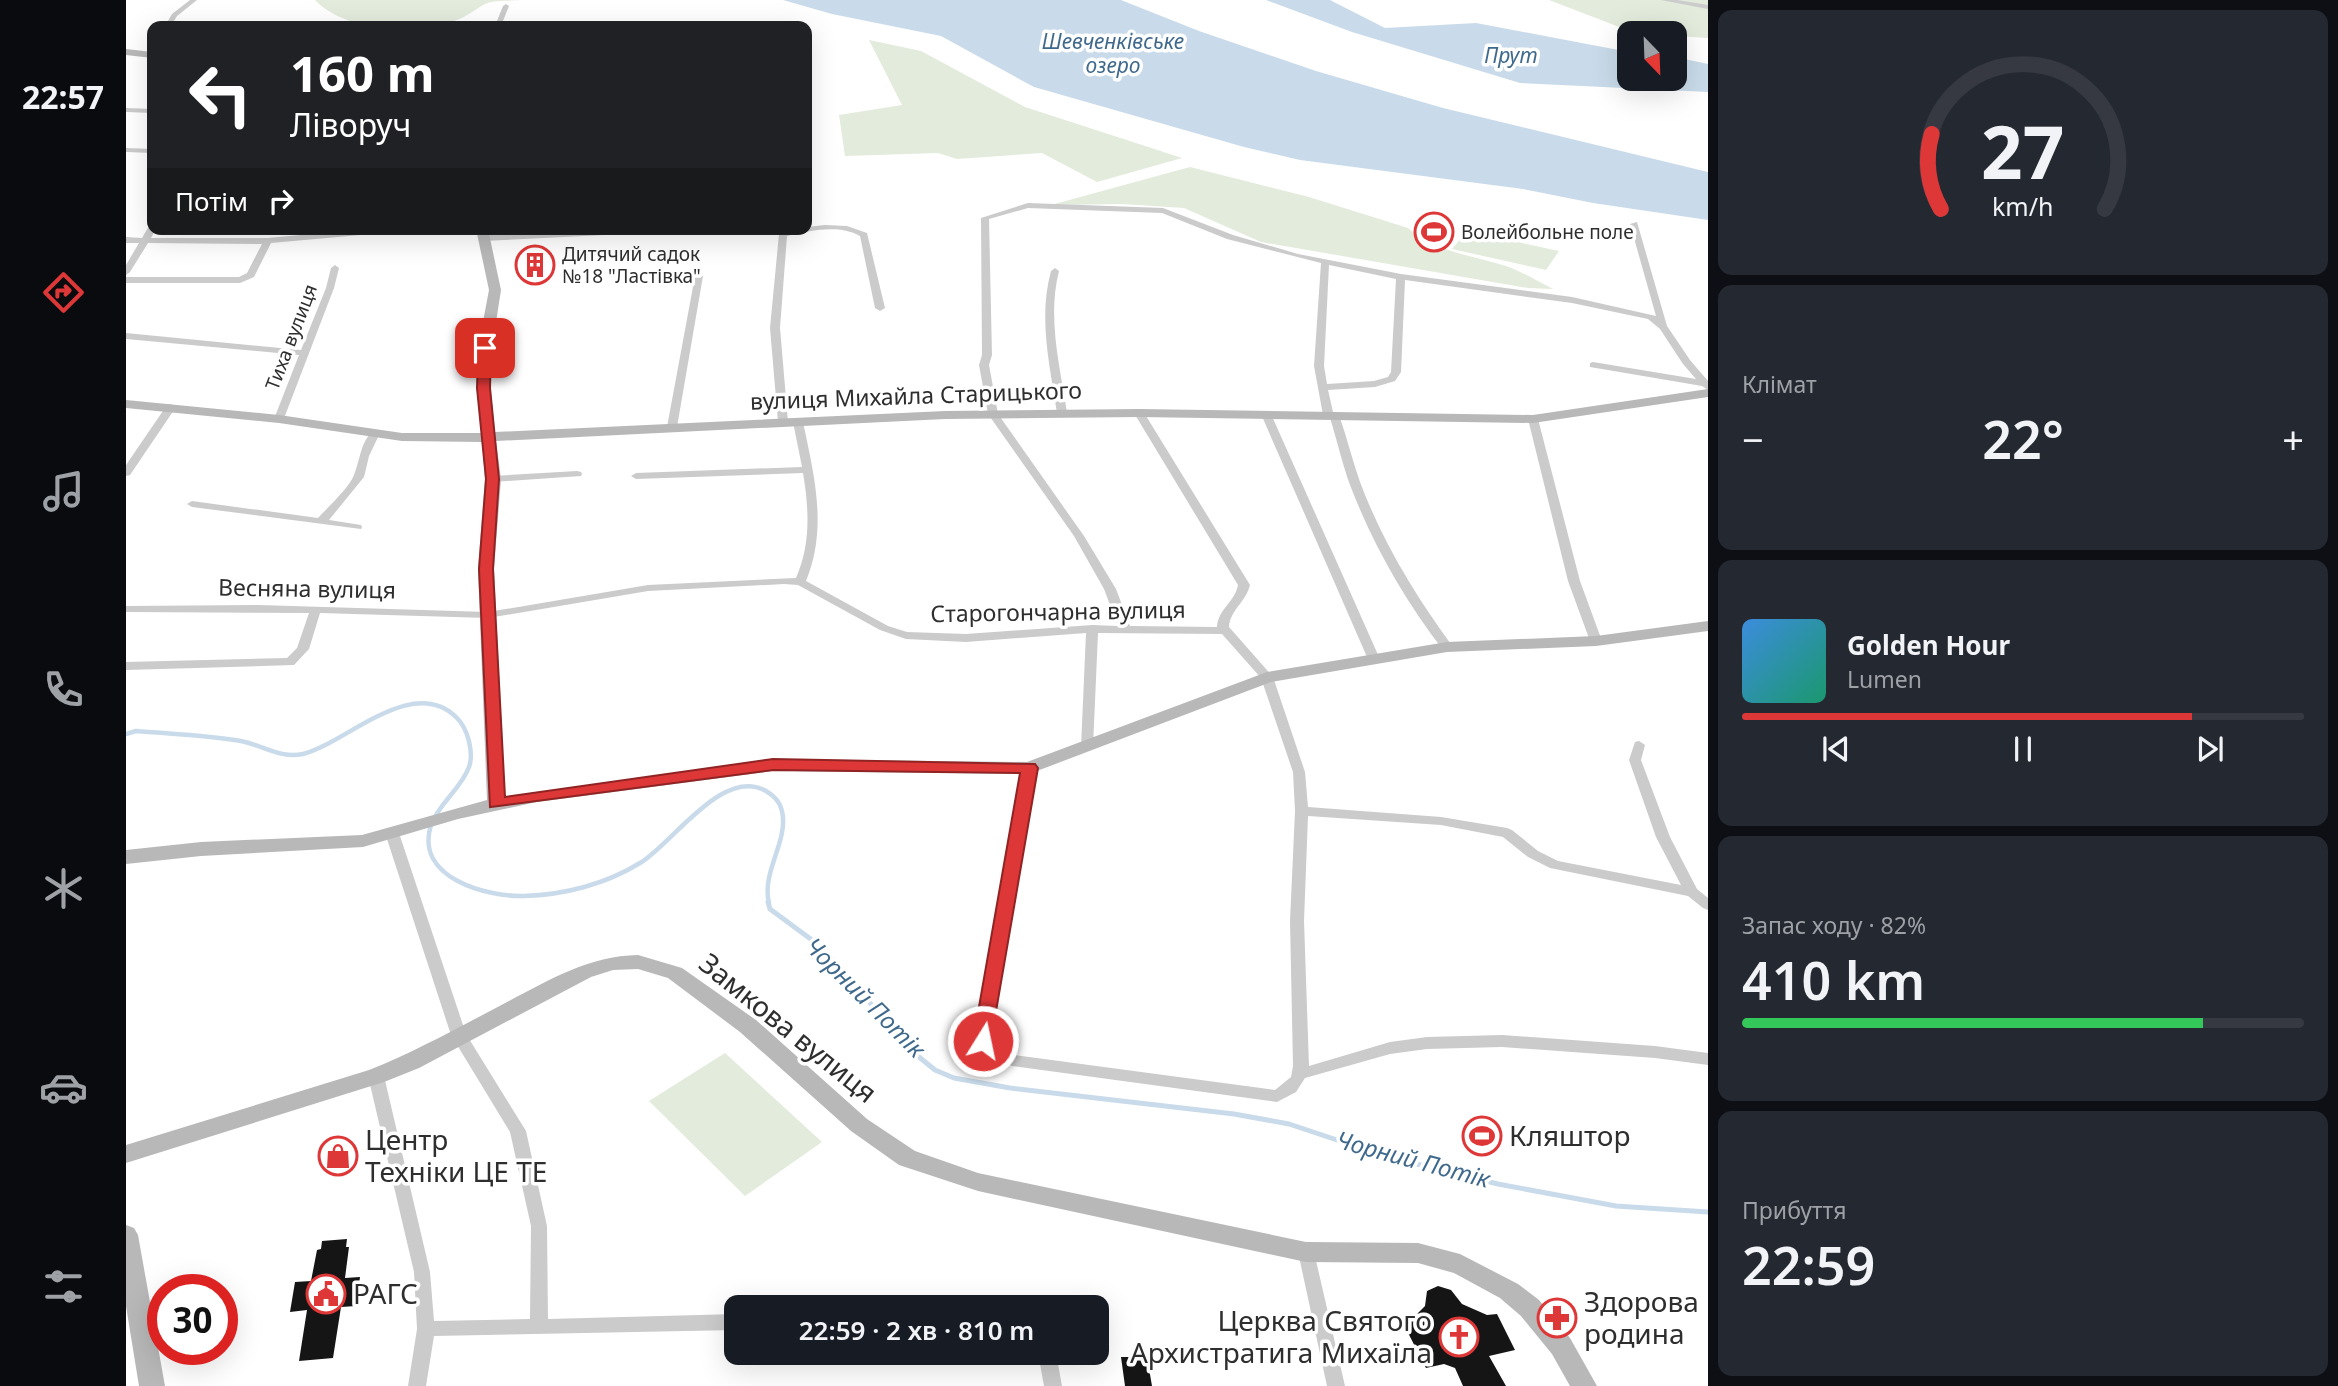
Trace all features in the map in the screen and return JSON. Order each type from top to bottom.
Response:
[{"type":"street","points":[[171,21],[174,15],[194,0]]},
{"type":"street","points":[[1664,0],[1708,7]]},
{"type":"street","points":[[500,21],[506,6]]},
{"type":"street","points":[[126,52],[147,54]]},
{"type":"street","points":[[126,110],[147,111]]},
{"type":"street","points":[[126,150],[147,151]]},
{"type":"street","points":[[1125,629],[1110,589],[1079,536],[993,414],[985,365],[985,218],[1028,205],[1163,211],[1230,237],[1325,262],[1401,277],[1572,300],[1651,317],[1663,327],[1707,388]]},
{"type":"street","points":[[1634,224],[1663,327]]},
{"type":"street","points":[[812,231],[844,228],[864,235],[880,308]]},
{"type":"street","points":[[126,272],[148,235]]},
{"type":"street","points":[[126,240],[268,241],[331,235]]},
{"type":"street","points":[[483,235],[495,290],[485,348],[483,382],[493,479],[486,569],[496,803]]},
{"type":"street","points":[[488,615],[657,587],[800,582],[807,568],[816,532],[808,470],[791,422],[775,328],[783,235]]},
{"type":"street","points":[[126,280],[243,279],[251,275],[268,241]]},
{"type":"street","points":[[1325,262],[1319,366],[1331,415],[1382,543],[1405,589],[1447,647]]},
{"type":"street","name":"Тиха вулиця","points":[[279,419],[335,268]]},
{"type":"street","points":[[1055,271],[1050,284],[1052,350],[1062,413]]},
{"type":"street","points":[[672,427],[699,276]]},
{"type":"street","points":[[1325,387],[1375,384],[1392,379],[1396,372],[1401,277]]},
{"type":"street","points":[[126,337],[303,354]]},
{"type":"street","points":[[1593,365],[1707,388]]},
{"type":"street","name":"вулиця Михайла Старицького","points":[[126,404],[279,419],[437,439],[993,414],[1266,414],[1533,419],[1707,388]]},
{"type":"street","points":[[126,473],[171,407]]},
{"type":"street","points":[[1029,768],[983,1041],[1013,1060],[1277,1096],[1295,1085],[1300,1074],[1297,921],[1301,811],[1299,772],[1267,677],[1225,631],[1222,624],[1225,612],[1242,595],[1244,586],[1139,413]]},
{"type":"street","points":[[1266,414],[1373,657]]},
{"type":"street","points":[[1533,419],[1573,581],[1596,641]]},
{"type":"street","points":[[321,522],[360,475],[364,456],[375,433]]},
{"type":"street","points":[[636,476],[808,470]]},
{"type":"street","points":[[493,479],[577,474]]},
{"type":"street","points":[[192,504],[357,527]]},
{"type":"street","name":"Старогончарна вулиця","points":[[800,582],[884,628],[906,635],[967,638],[1092,629],[1225,631]]},
{"type":"street","name":"Весняна вулиця","points":[[126,609],[316,609],[488,615]]},
{"type":"street","points":[[126,666],[290,662],[303,649],[316,609]]},
{"type":"street","points":[[126,857],[201,849],[363,841],[496,803],[773,765],[1029,768],[1267,677],[1373,657],[1447,647],[1596,641],[1708,626]]},
{"type":"street","points":[[1087,747],[1092,629]]},
{"type":"street","points":[[1639,745],[1635,760],[1663,837],[1692,892],[1708,905]]},
{"type":"street","points":[[1301,811],[1441,821],[1507,834],[1533,854],[1555,865],[1692,892]]},
{"type":"street","points":[[392,834],[459,1035],[518,1131],[538,1226],[539,1326]]},
{"type":"street","name":"Замкова вулиця","points":[[126,1154],[376,1076],[584,971],[613,963],[638,962],[675,973],[708,996],[748,1026],[859,1125],[907,1158],[978,1182],[1306,1252],[1418,1253],[1460,1264],[1509,1291],[1530,1308],[1561,1346],[1584,1386]]},
{"type":"street","points":[[1300,1074],[1390,1048],[1427,1043],[1520,1042],[1655,1052],[1708,1059]]},
{"type":"street","points":[[376,1076],[420,1257],[426,1329],[417,1386]]},
{"type":"street","points":[[126,1235],[152,1386]]},
{"type":"street","points":[[1306,1252],[1336,1386]]},
{"type":"street","points":[[426,1329],[724,1322]]},
{"type":"street","points":[[1049,1365],[1053,1386]]},
{"type":"green space","points":[[315,0],[521,0],[487,3],[454,21],[351,21],[328,11]]},
{"type":"green space","points":[[1549,0],[1708,0],[1708,38],[1687,37],[1687,21],[1617,21],[1617,26]]},
{"type":"green space","points":[[869,40],[921,51],[1025,107],[1182,158],[1097,182],[1042,153],[957,159],[938,153],[845,156],[839,115],[902,105]]},
{"type":"green space","points":[[1190,167],[1309,197],[1408,228],[1430,243],[1509,267],[1553,289],[1528,288],[1261,242],[1184,208],[1122,204],[1051,205]]},
{"type":"green space","points":[[1467,231],[1559,251],[1546,270],[1452,249]]},
{"type":"green space","points":[[725,1053],[822,1142],[745,1196],[649,1101]]},
{"type":"water","name":"Шевченківське озеро","points":[[783,0],[1121,0],[1199,31],[1316,71],[1443,108],[1708,172],[1708,220],[1593,203],[1523,189],[1300,160],[1244,147],[1034,87],[941,36],[832,14]]},
{"type":"water","name":"Прут","points":[[1266,0],[1330,0],[1385,28],[1476,23],[1617,50],[1617,88],[1520,83],[1352,32]]},
{"type":"water","name":"Прут","points":[[1687,60],[1708,64],[1708,92],[1687,91]]},
{"type":"building","name":"РАГС","points":[[347,1239],[346,1247],[349,1247],[345,1278],[360,1277],[356,1306],[341,1307],[333,1358],[299,1361],[307,1310],[290,1312],[295,1282],[311,1281],[317,1250],[321,1249],[322,1241]]},
{"type":"building","name":"Церква Святого Архистратига Михаїла","points":[[1438,1286],[1451,1290],[1462,1304],[1487,1315],[1497,1314],[1515,1350],[1489,1356],[1506,1386],[1463,1386],[1455,1368],[1444,1364],[1426,1368],[1403,1323],[1410,1321],[1425,1306],[1427,1291]]},
{"type":"building","points":[[1121,1357],[1147,1357],[1152,1386],[1125,1386]]},
{"type":"waterway","name":"Чорний Потік","points":[[126,734],[136,731],[215,737],[295,755],[320,748],[379,715],[400,707],[420,703],[439,706],[461,723],[467,735],[471,755],[465,775],[431,825],[429,843],[433,859],[457,881],[491,893],[509,895],[554,893],[613,877],[640,863],[716,798],[733,789],[750,786],[771,794],[782,811],[782,834],[769,880],[769,903]]},
{"type":"waterway","name":"Чорний Потік","points":[[768,902],[770,909],[816,943],[839,966],[908,1048],[935,1070],[954,1078],[1010,1088],[1234,1114],[1289,1124],[1388,1157],[1498,1184],[1616,1206],[1708,1212]]},
{"type":"place","name":"Волейбольне поле","points":[[1434,232]]},
{"type":"place","name":"Дитячий садок №18 \"Ластівка\"","points":[[535,265]]},
{"type":"place","name":"Кляштор","points":[[1482,1136]]},
{"type":"place","name":"Центр Техніки ЦЕ ТЕ","points":[[338,1156]]},
{"type":"place","name":"РАГС","points":[[326,1294]]},
{"type":"place","name":"Здорова родина","points":[[1557,1318]]},
{"type":"place","name":"Церква Святого Архистратига Михаїла","points":[[1459,1337]]},
{"type":"route","points":[[485,348],[483,382],[493,479],[486,569],[496,803],[773,765],[1029,768],[983,1041]]}]
